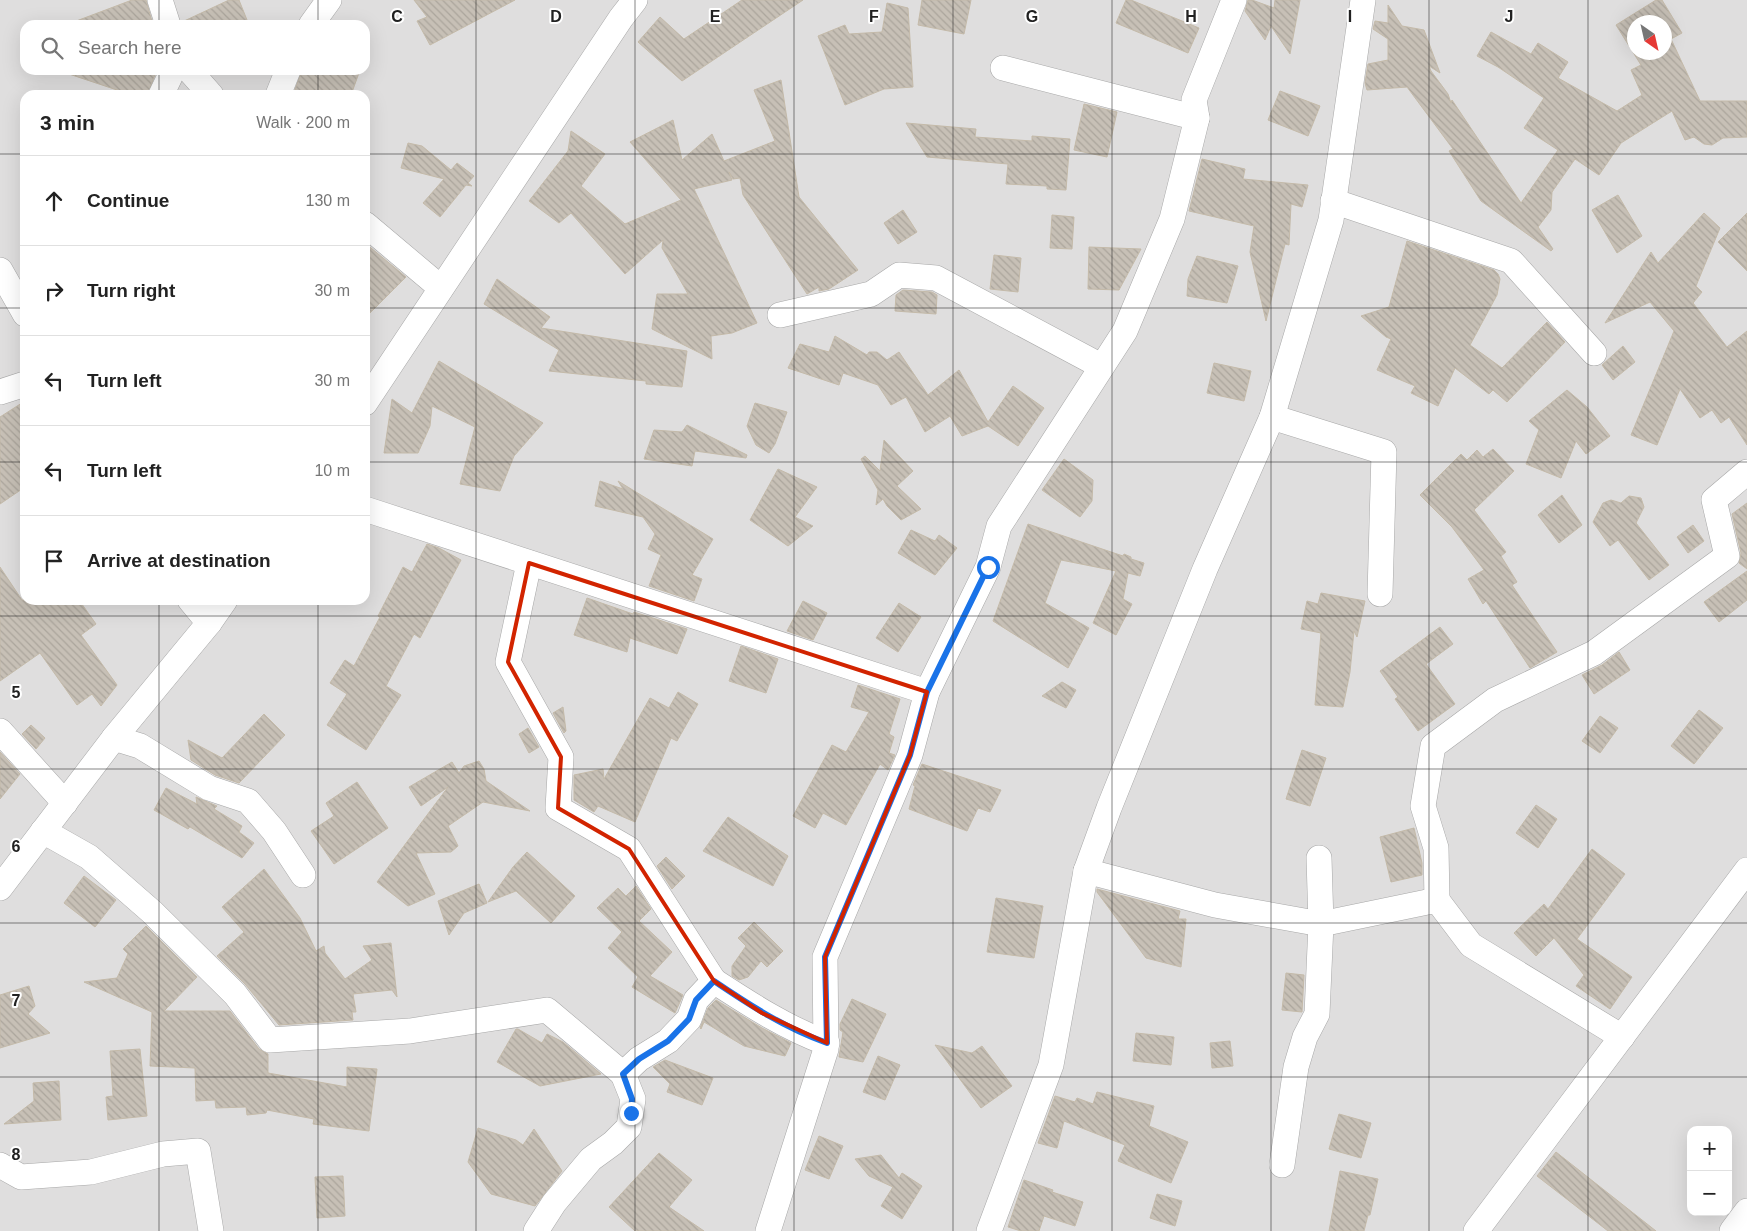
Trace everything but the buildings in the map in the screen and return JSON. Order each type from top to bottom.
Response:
[{"type":"street","points":[[160,0],[166,20]]},
{"type":"street","points":[[314,20],[329,0]]},
{"type":"street","points":[[370,394],[621,18],[635,0]]},
{"type":"street","points":[[768,1231],[827,1043],[825,957],[910,755],[927,692],[988,567],[999,526],[1125,331],[1172,219],[1197,118],[1194,100],[1234,0]]},
{"type":"street","points":[[989,1231],[1051,1064],[1086,871],[1109,808],[1201,579],[1272,417],[1331,220],[1363,0]]},
{"type":"street","points":[[1003,68],[1197,118]]},
{"type":"street","points":[[163,90],[171,75]]},
{"type":"street","points":[[193,75],[207,90]]},
{"type":"street","points":[[280,90],[286,75]]},
{"type":"street","points":[[1333,201],[1511,261],[1594,353]]},
{"type":"street","points":[[370,228],[441,288]]},
{"type":"street","points":[[0,270],[20,305]]},
{"type":"street","points":[[780,315],[871,294],[899,275],[936,278],[1101,366]]},
{"type":"street","points":[[0,392],[20,386]]},
{"type":"street","points":[[1272,417],[1384,452],[1380,594]]},
{"type":"street","points":[[1622,1037],[1471,945],[1436,900],[1436,848],[1423,806],[1433,746],[1494,700],[1594,653],[1727,556],[1714,500],[1747,472]]},
{"type":"street","points":[[370,511],[927,692]]},
{"type":"street","points":[[529,563],[508,662],[561,757],[558,808],[629,849],[714,981],[762,1013],[800,1033],[827,1043]]},
{"type":"street","points":[[194,605],[209,623]]},
{"type":"street","points":[[0,888],[114,738],[209,623],[222,605]]},
{"type":"street","points":[[0,731],[65,803]]},
{"type":"street","points":[[114,738],[140,746],[208,788],[248,801],[274,831],[304,875]]},
{"type":"street","points":[[43,831],[89,857],[152,912],[235,994],[270,1040],[410,1031],[547,1010],[623,1074],[632,1099],[629,1127],[613,1143],[591,1159],[554,1203],[536,1231]]},
{"type":"street","points":[[1282,1165],[1287,1118],[1296,1066],[1305,1037],[1317,1014],[1321,924],[1319,858]]},
{"type":"street","points":[[1476,1231],[1747,870]]},
{"type":"street","points":[[1086,871],[1215,905],[1321,924],[1436,900]]},
{"type":"street","points":[[623,1074],[639,1059],[673,1036],[689,1019],[696,1000],[714,981]]},
{"type":"street","points":[[0,1164],[21,1177],[91,1172],[163,1154],[198,1151],[211,1231]]},
{"type":"street","points":[[1732,1231],[1747,1211]]},
{"type":"highlighted area","points":[[529,563],[927,692],[910,755],[825,957],[827,1043],[762,1013],[714,981],[629,849],[558,808],[561,757],[508,662]]},
{"type":"shaded area","points":[[0,0],[1747,0],[1747,1231],[0,1231]]},
{"type":"route","points":[[631,1113],[632,1099],[623,1074],[639,1059],[668,1041],[689,1019],[696,1000],[714,981],[762,1013],[800,1033],[827,1043],[825,957],[910,755],[927,692],[988,567]]}]
